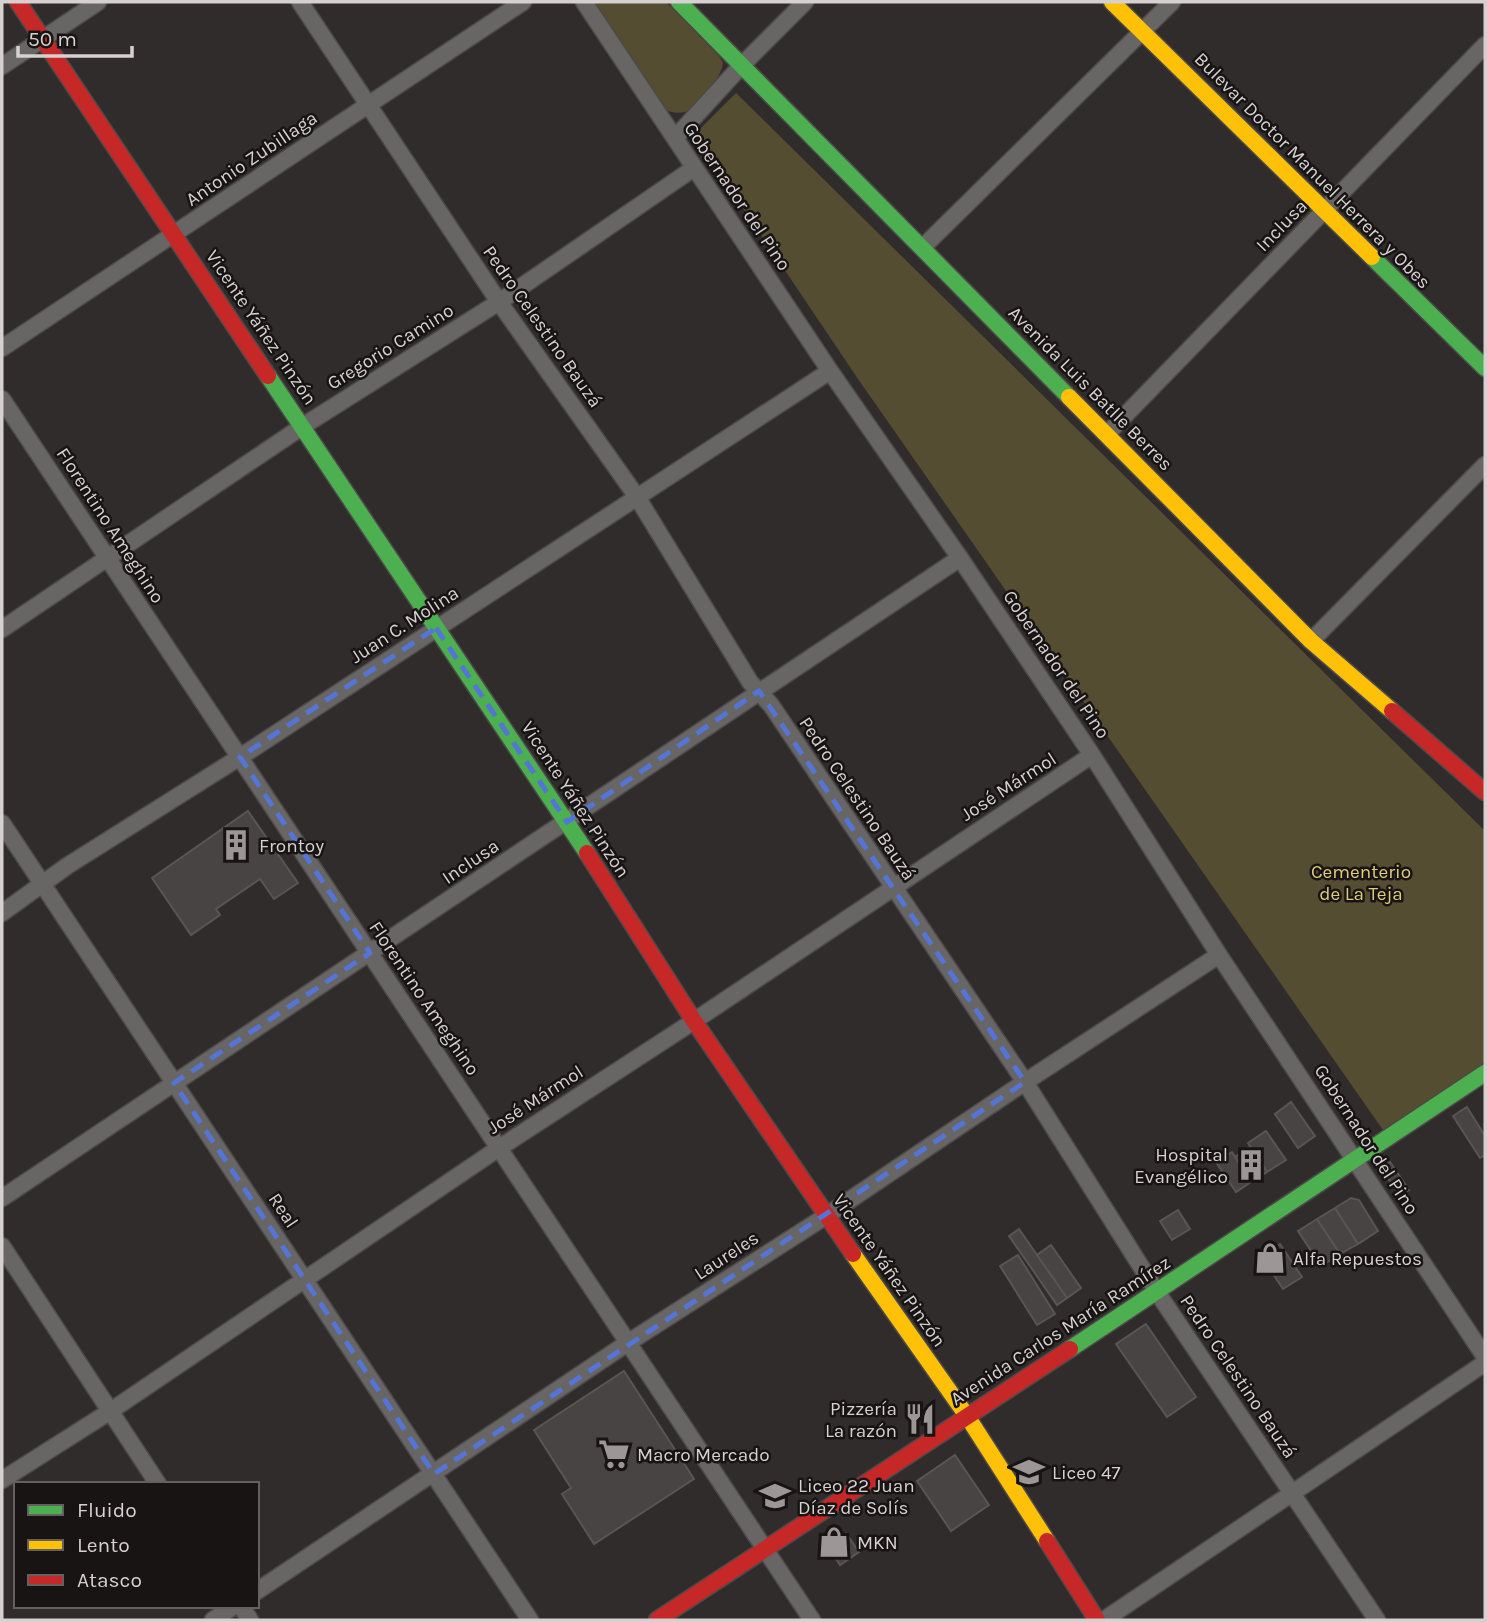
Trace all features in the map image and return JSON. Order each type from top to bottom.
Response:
[{"type":"main road","name":"Vicente Yáñez Pinzón","points":[[18,2],[567,822],[694,1021],[826,1216],[967,1416],[1097,1620]]},
{"type":"main road","name":"Avenida Luis Batlle Berres","points":[[679,2],[1311,641],[1485,792]]},
{"type":"main road","name":"Bulevar Doctor Manuel Herrera y Obes","points":[[1112,2],[1485,368]]},
{"type":"main road","name":"Avenida Carlos María Ramírez","points":[[657,1620],[1485,1073]]},
{"type":"street","points":[[2,66],[98,2]]},
{"type":"street","name":"Pedro Celestino Bauzá","points":[[300,2],[499,302],[637,497],[743,670],[771,705],[1025,1082],[1157,1292],[1377,1620]]},
{"type":"street","name":"Antonio Zubillaga","points":[[2,348],[523,2]]},
{"type":"street","name":"Gobernador del Pino","points":[[583,2],[830,371],[1093,755],[1219,955],[1485,1357]]},
{"type":"street","points":[[675,138],[804,2]]},
{"type":"street","points":[[923,247],[1172,2]]},
{"type":"street","name":"Inclusa","points":[[1107,434],[1485,45]]},
{"type":"street","name":"Gregorio Camino","points":[[2,629],[303,426],[499,302],[694,168]]},
{"type":"street","name":"Juan C. Molina","points":[[2,913],[67,866],[240,757],[830,371]]},
{"type":"street","name":"Florentino Ameghino","points":[[2,399],[812,1620]]},
{"type":"street","points":[[1311,641],[1485,465]]},
{"type":"street","name":"Inclusa","points":[[2,1198],[960,558]]},
{"type":"street","name":"José Mármol","points":[[2,1480],[109,1412],[304,1278],[1093,755]]},
{"type":"street","name":"Real","points":[[2,823],[530,1620]]},
{"type":"street","name":"Laureles","points":[[259,1590],[629,1342],[826,1216],[1219,955]]},
{"type":"street","points":[[2,1245],[157,1482]]},
{"type":"street","points":[[1104,1620],[1485,1363]]},
{"type":"street","points":[[213,1620],[231,1608]]},
{"type":"highlighted area","points":[[436,628],[567,822],[759,691],[1025,1082],[434,1474],[174,1083],[370,953],[240,757]]},
{"type":"green space","points":[[592,2],[666,2],[719,56],[723,63],[722,69],[714,83],[696,104],[685,112],[663,109]]},
{"type":"green space","name":"Cementerio de La Teja","points":[[736,93],[1485,831],[1485,1062],[1383,1130],[858,379],[694,135]]},
{"type":"building","name":"Frontoy","points":[[248,811],[298,883],[274,899],[260,879],[216,909],[220,915],[191,935],[152,878]]},
{"type":"building","points":[[1291,1102],[1315,1136],[1298,1148],[1275,1114]]},
{"type":"building","points":[[1467,1107],[1485,1136],[1485,1155],[1480,1158],[1453,1116]]},
{"type":"building","points":[[1266,1131],[1286,1160],[1267,1172],[1248,1143]]},
{"type":"building","name":"Hospital Evangélico","points":[[1250,1147],[1267,1172],[1251,1182],[1235,1157]]},
{"type":"building","points":[[1232,1152],[1251,1182],[1236,1192],[1216,1162]]},
{"type":"building","points":[[1390,1162],[1409,1190],[1400,1196],[1381,1168]]},
{"type":"building","points":[[1351,1198],[1359,1200],[1378,1231],[1358,1244],[1335,1208]]},
{"type":"building","points":[[1335,1208],[1358,1244],[1340,1254],[1317,1219]]},
{"type":"building","points":[[1178,1210],[1190,1229],[1172,1240],[1160,1221]]},
{"type":"building","points":[[1317,1219],[1340,1254],[1321,1266],[1298,1231]]},
{"type":"building","points":[[1019,1229],[1067,1298],[1057,1305],[1009,1236]]},
{"type":"building","points":[[1280,1244],[1302,1277],[1283,1289],[1261,1256]]},
{"type":"building","points":[[1051,1245],[1081,1288],[1067,1298],[1037,1255]]},
{"type":"building","points":[[1018,1255],[1055,1314],[1037,1325],[1000,1266]]},
{"type":"building","points":[[1146,1324],[1196,1397],[1167,1417],[1116,1344]]},
{"type":"building","name":"Macro Mercado","points":[[624,1371],[694,1479],[594,1544],[562,1494],[571,1488],[534,1430]]},
{"type":"building","points":[[955,1455],[989,1505],[951,1531],[917,1481]]},
{"type":"building","points":[[846,1533],[859,1552],[840,1565],[827,1545]]},
{"type":"traffic: fast","points":[[679,2],[1069,397]]},
{"type":"traffic: fast","points":[[1372,257],[1485,368]]},
{"type":"traffic: fast","points":[[268,376],[587,853]]},
{"type":"traffic: fast","points":[[1070,1349],[1485,1073]]},
{"type":"traffic: slow","points":[[1112,2],[1372,257]]},
{"type":"traffic: slow","points":[[1069,397],[1311,641],[1392,711]]},
{"type":"traffic: slow","points":[[853,1254],[967,1416],[1047,1541]]},
{"type":"traffic: jam","points":[[18,2],[268,376]]},
{"type":"traffic: jam","points":[[1392,711],[1485,792]]},
{"type":"traffic: jam","points":[[587,853],[694,1021],[853,1254]]},
{"type":"traffic: jam","points":[[657,1620],[1070,1349]]},
{"type":"traffic: jam","points":[[1047,1541],[1097,1620]]},
{"type":"place","name":"Frontoy","points":[[236,845]]},
{"type":"place","name":"Hospital Evangélico","points":[[1251,1165]]},
{"type":"place","name":"Alfa Repuestos","points":[[1270,1258]]},
{"type":"place","name":"Pizzería La razón","points":[[920,1419]]},
{"type":"place","name":"Macro Mercado","points":[[614,1454]]},
{"type":"place","name":"Liceo 47","points":[[1029,1472]]},
{"type":"place","name":"Liceo 22 Juan Díaz de Solís","points":[[775,1496]]},
{"type":"place","name":"MKN","points":[[834,1542]]}]
